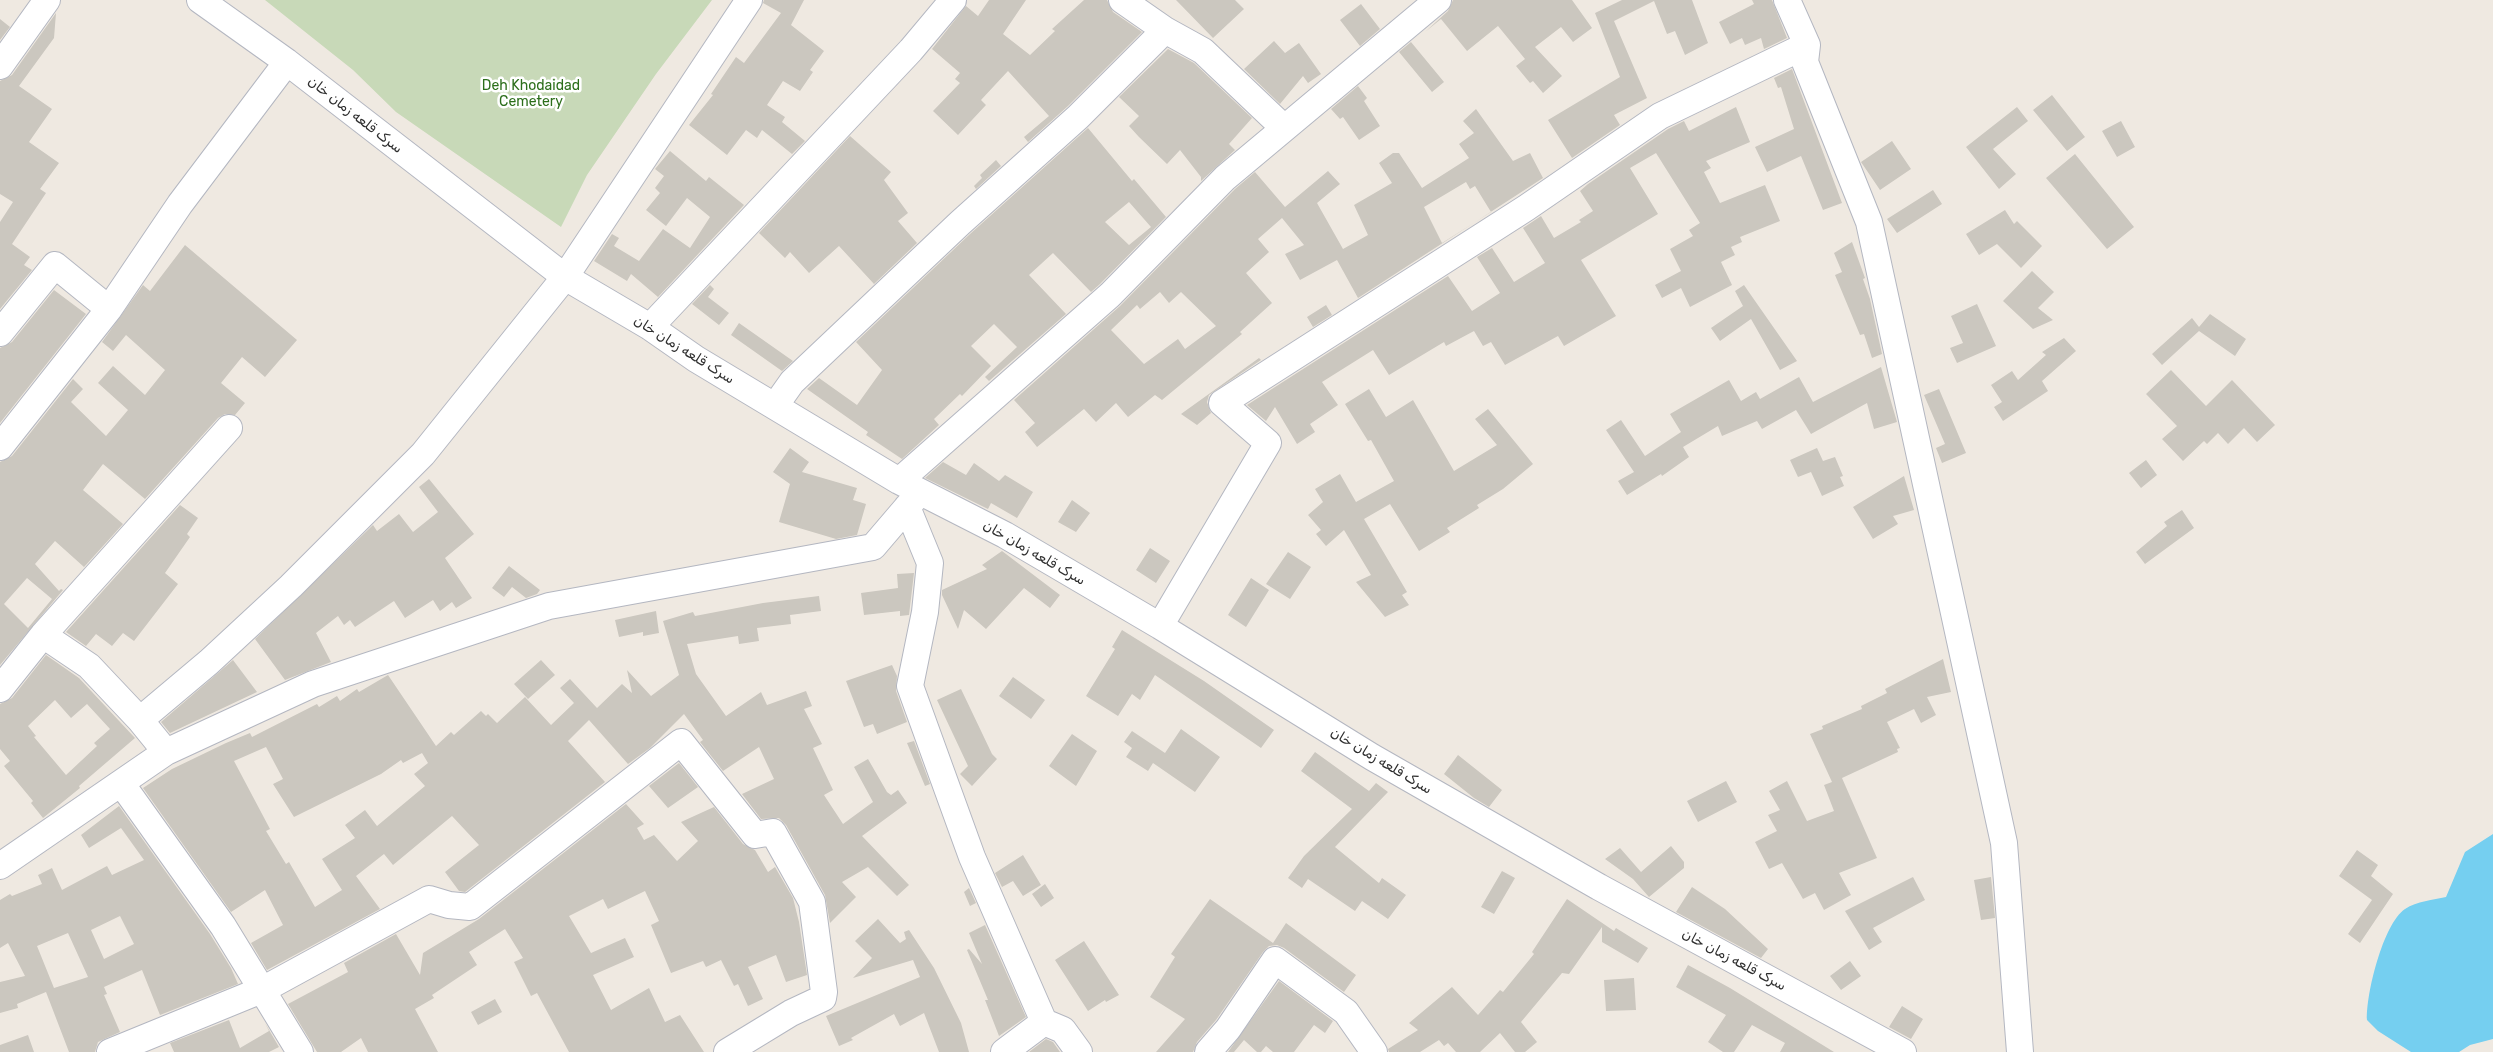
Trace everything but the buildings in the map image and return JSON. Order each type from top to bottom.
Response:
[{"type":"street","points":[[0,66],[47,0]]},
{"type":"street","name":"سرک قلعه زمان خان","points":[[200,0],[287,62],[565,277],[650,327],[696,359],[775,406],[909,494],[1005,535],[1160,626],[1397,771],[1599,887],[1903,1052]]},
{"type":"street","points":[[140,720],[209,662],[291,586],[423,454],[565,277],[749,0]]},
{"type":"street","points":[[650,327],[910,50],[953,0]]},
{"type":"street","points":[[1122,0],[1165,30],[1203,51],[1284,128]]},
{"type":"street","points":[[0,866],[166,752],[314,684],[549,606],[873,547],[909,494],[1225,178],[1438,0]]},
{"type":"street","points":[[1787,0],[1807,45],[1806,62],[1869,222],[2004,843],[2020,1052]]},
{"type":"street","points":[[775,406],[792,382],[960,223],[1078,117],[1165,30]]},
{"type":"street","points":[[1160,626],[1268,443],[1222,403],[1526,208],[1660,116],[1807,45]]},
{"type":"street","points":[[0,446],[109,309],[180,204],[287,62]]},
{"type":"street","points":[[0,333],[55,265],[109,309]]},
{"type":"street","points":[[0,689],[43,635],[229,428]]},
{"type":"street","points":[[909,494],[930,563],[925,612],[910,686],[972,857],[1044,1022],[1064,1030],[1079,1052]]},
{"type":"street","points":[[43,635],[90,666],[140,720],[166,752]]},
{"type":"street","points":[[110,1052],[264,989],[429,899],[449,905],[470,907],[681,742],[755,835],[773,832],[812,902],[824,992],[823,998],[791,1013],[727,1052]]},
{"type":"street","points":[[121,783],[176,857],[264,989],[300,1052]]},
{"type":"street","points":[[1208,1052],[1228,1029],[1275,960],[1346,1012],[1374,1052]]},
{"type":"street","points":[[1004,1052],[1044,1022]]},
{"type":"green space","name":"Deh Khodaidad Cemetery","points":[[265,0],[712,0],[656,74],[587,175],[561,227],[396,112],[353,70]]},
{"type":"water","points":[[2493,834],[2493,1039],[2470,1045],[2459,1052],[2411,1052],[2378,1031],[2367,1020],[2369,994],[2383,944],[2397,917],[2405,909],[2420,902],[2446,897],[2465,852]]}]
